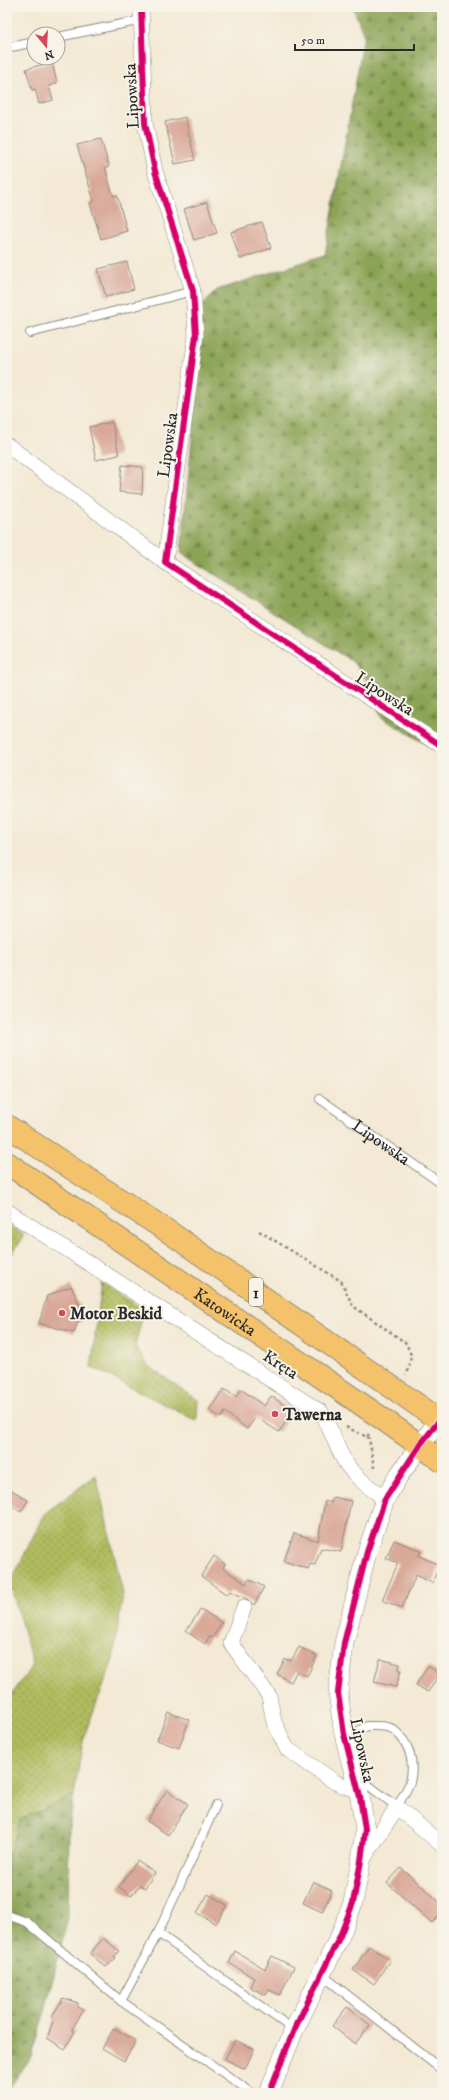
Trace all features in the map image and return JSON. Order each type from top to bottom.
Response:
[{"type":"main road","name":"Katowicka","points":[[7,1126],[172,1234],[441,1420]]},
{"type":"main road","name":"Katowicka","points":[[7,1163],[380,1416],[442,1461]]},
{"type":"street","name":"Lipowska","points":[[141,14],[145,123],[155,171],[193,291],[196,335],[165,562],[442,746]]},
{"type":"street","points":[[7,445],[165,562]]},
{"type":"street","name":"Kręta","points":[[7,1211],[321,1412],[330,1426],[340,1453],[347,1465],[357,1477],[385,1499]]},
{"type":"street","name":"Lipowska","points":[[269,2093],[294,2030],[353,1903],[361,1862],[365,1829],[344,1734],[338,1693],[344,1643],[367,1552],[385,1499],[420,1445],[441,1420]]},
{"type":"street","name":"Lipowska","points":[[244,1608],[231,1643],[269,1696],[274,1722],[287,1749],[335,1782],[356,1783]]},
{"type":"street","points":[[361,1862],[397,1807],[442,1845]]},
{"type":"lane","points":[[66,35],[141,14]]},
{"type":"lane","points":[[7,48],[26,44]]},
{"type":"lane","points":[[30,333],[193,291]]},
{"type":"lane","name":"Lipowska","points":[[320,1099],[442,1184]]},
{"type":"lane","points":[[367,1726],[394,1729],[410,1749],[411,1760],[410,1781],[397,1807],[356,1783],[352,1742],[357,1732],[367,1726]]},
{"type":"lane","points":[[121,2001],[158,1934],[216,1805]]},
{"type":"lane","points":[[7,1915],[27,1922],[121,2001],[252,2093]]},
{"type":"lane","points":[[158,1934],[294,2030]]},
{"type":"lane","points":[[321,1974],[442,2070]]},
{"type":"path","points":[[259,1231],[341,1281],[353,1306],[406,1343],[411,1356],[409,1369],[398,1390]]},
{"type":"path","points":[[330,1426],[338,1423],[367,1437],[380,1416]]},
{"type":"green space","points":[[353,7],[442,7],[442,754],[381,717],[371,687],[353,662],[181,553],[200,353],[201,307],[217,290],[325,255],[364,36]]},
{"type":"green space","points":[[7,1224],[24,1235],[7,1262]]},
{"type":"green space","points":[[102,1283],[144,1310],[135,1346],[148,1366],[198,1400],[197,1421],[91,1367]]},
{"type":"green space","points":[[96,1475],[123,1594],[113,1660],[84,1736],[74,1795],[20,1820],[7,1861],[7,1701],[33,1665],[10,1584],[44,1514]]},
{"type":"green space","points":[[74,1795],[69,1829],[68,1918],[45,2011],[31,2057],[7,2092],[7,1861],[20,1820]]},
{"type":"building","points":[[37,66],[53,66],[57,83],[49,86],[53,100],[39,104],[35,89],[32,90],[26,69]]},
{"type":"building","points":[[185,117],[195,160],[175,164],[165,122]]},
{"type":"building","points":[[101,139],[109,167],[105,167],[113,196],[117,195],[127,231],[101,239],[90,203],[94,201],[77,145]]},
{"type":"building","points":[[207,202],[217,233],[194,240],[184,209]]},
{"type":"building","points":[[262,222],[271,248],[240,259],[231,232]]},
{"type":"building","points":[[127,262],[134,289],[106,297],[98,269]]},
{"type":"building","points":[[112,422],[119,455],[96,460],[89,427]]},
{"type":"building","points":[[122,465],[143,467],[142,494],[119,492]]},
{"type":"building","name":"Motor Beskid","points":[[71,1286],[86,1319],[78,1322],[74,1333],[39,1323],[47,1296]]},
{"type":"building","points":[[224,1389],[236,1397],[241,1389],[264,1406],[271,1396],[293,1411],[279,1432],[256,1417],[247,1429],[225,1412],[221,1418],[209,1410]]},
{"type":"building","points":[[7,1487],[28,1500],[21,1512],[7,1504]]},
{"type":"building","points":[[333,1497],[351,1501],[341,1552],[321,1548],[315,1565],[310,1564],[308,1569],[284,1561],[294,1533],[318,1541],[325,1501],[331,1503]]},
{"type":"building","points":[[394,1540],[421,1551],[419,1556],[440,1565],[432,1583],[416,1575],[402,1608],[382,1600],[398,1563],[386,1558]]},
{"type":"building","points":[[214,1556],[225,1564],[223,1568],[246,1584],[249,1579],[264,1587],[254,1605],[247,1599],[230,1591],[227,1595],[201,1576]]},
{"type":"building","points":[[201,1609],[222,1623],[212,1638],[209,1637],[205,1644],[186,1631]]},
{"type":"building","points":[[299,1647],[317,1656],[307,1676],[297,1671],[291,1682],[277,1674],[285,1659],[291,1661]]},
{"type":"building","points":[[380,1659],[400,1664],[398,1670],[401,1670],[396,1687],[374,1682]]},
{"type":"building","points":[[428,1666],[440,1674],[428,1692],[416,1685]]},
{"type":"building","points":[[168,1712],[189,1720],[179,1748],[157,1740]]},
{"type":"building","points":[[167,1790],[188,1804],[168,1835],[147,1821]]},
{"type":"building","points":[[137,1861],[155,1873],[145,1888],[140,1885],[131,1896],[119,1887]]},
{"type":"building","points":[[401,1868],[442,1904],[442,1913],[432,1923],[387,1883]]},
{"type":"building","points":[[313,1881],[332,1891],[322,1912],[303,1903]]},
{"type":"building","points":[[208,1894],[227,1905],[216,1924],[197,1913]]},
{"type":"building","points":[[103,1938],[119,1951],[114,1957],[116,1958],[106,1967],[90,1954]]},
{"type":"building","points":[[369,1946],[390,1960],[374,1984],[353,1970]]},
{"type":"building","points":[[235,1951],[265,1969],[272,1956],[294,1967],[280,1995],[269,1990],[266,1995],[250,1987],[254,1978],[229,1963]]},
{"type":"building","points":[[63,1998],[78,2003],[78,2007],[84,2010],[72,2029],[75,2031],[65,2049],[47,2038],[54,2019],[52,2017]]},
{"type":"building","points":[[347,2007],[370,2025],[355,2044],[332,2026]]},
{"type":"building","points":[[114,2028],[136,2041],[124,2061],[102,2048]]},
{"type":"building","points":[[235,2040],[254,2049],[245,2069],[225,2059]]},
{"type":"cycle path","points":[[141,7],[145,123],[155,171],[193,291],[196,335],[165,562],[442,746]]},
{"type":"cycle path","points":[[269,2093],[294,2030],[340,1936],[353,1903],[361,1861],[365,1829],[360,1797],[344,1734],[338,1693],[344,1643],[367,1552],[385,1499],[420,1445],[442,1417]]},
{"type":"place","name":"Motor Beskid","points":[[62,1313]]},
{"type":"place","name":"Tawerna","points":[[275,1414]]}]
